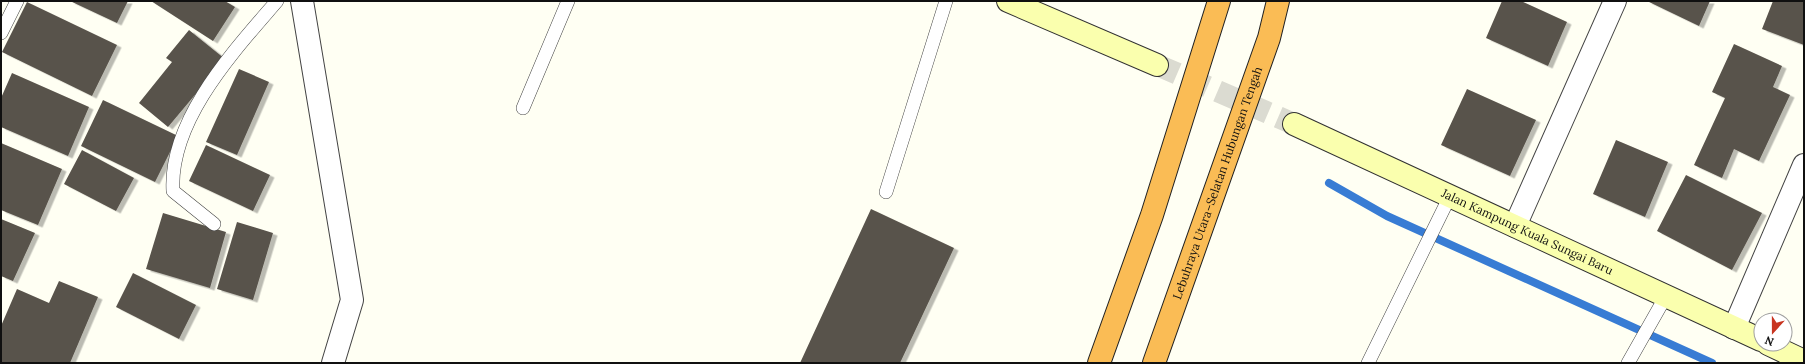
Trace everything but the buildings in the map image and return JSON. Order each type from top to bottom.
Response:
[{"type":"highway","points":[[1099,363],[1152,215],[1218,1]]},
{"type":"highway","name":"Lebuhraya Utara–Selatan Hubungan Tengah","points":[[1154,363],[1268,38],[1278,1]]},
{"type":"street","points":[[302,1],[352,300],[333,363]]},
{"type":"street","points":[[1008,1],[1157,65]]},
{"type":"street","points":[[1515,226],[1615,1]]},
{"type":"street","name":"Jalan Kampung Kuala Sungai Baru","points":[[1294,124],[1753,336]]},
{"type":"street","points":[[1734,328],[1804,165]]},
{"type":"street","points":[[1785,352],[1804,361]]},
{"type":"lane","points":[[1,33],[17,1]]},
{"type":"lane","points":[[214,224],[173,190],[172,174],[181,136],[214,76],[277,1]]},
{"type":"lane","points":[[523,108],[568,1]]},
{"type":"lane","points":[[886,192],[946,1]]},
{"type":"lane","points":[[1368,363],[1420,254],[1450,196]]},
{"type":"lane","points":[[1631,358],[1666,296]]},
{"type":"waterway","points":[[1329,183],[1387,216],[1712,363]]},
{"type":"tunnel","points":[[1157,65],[1294,124]]}]
